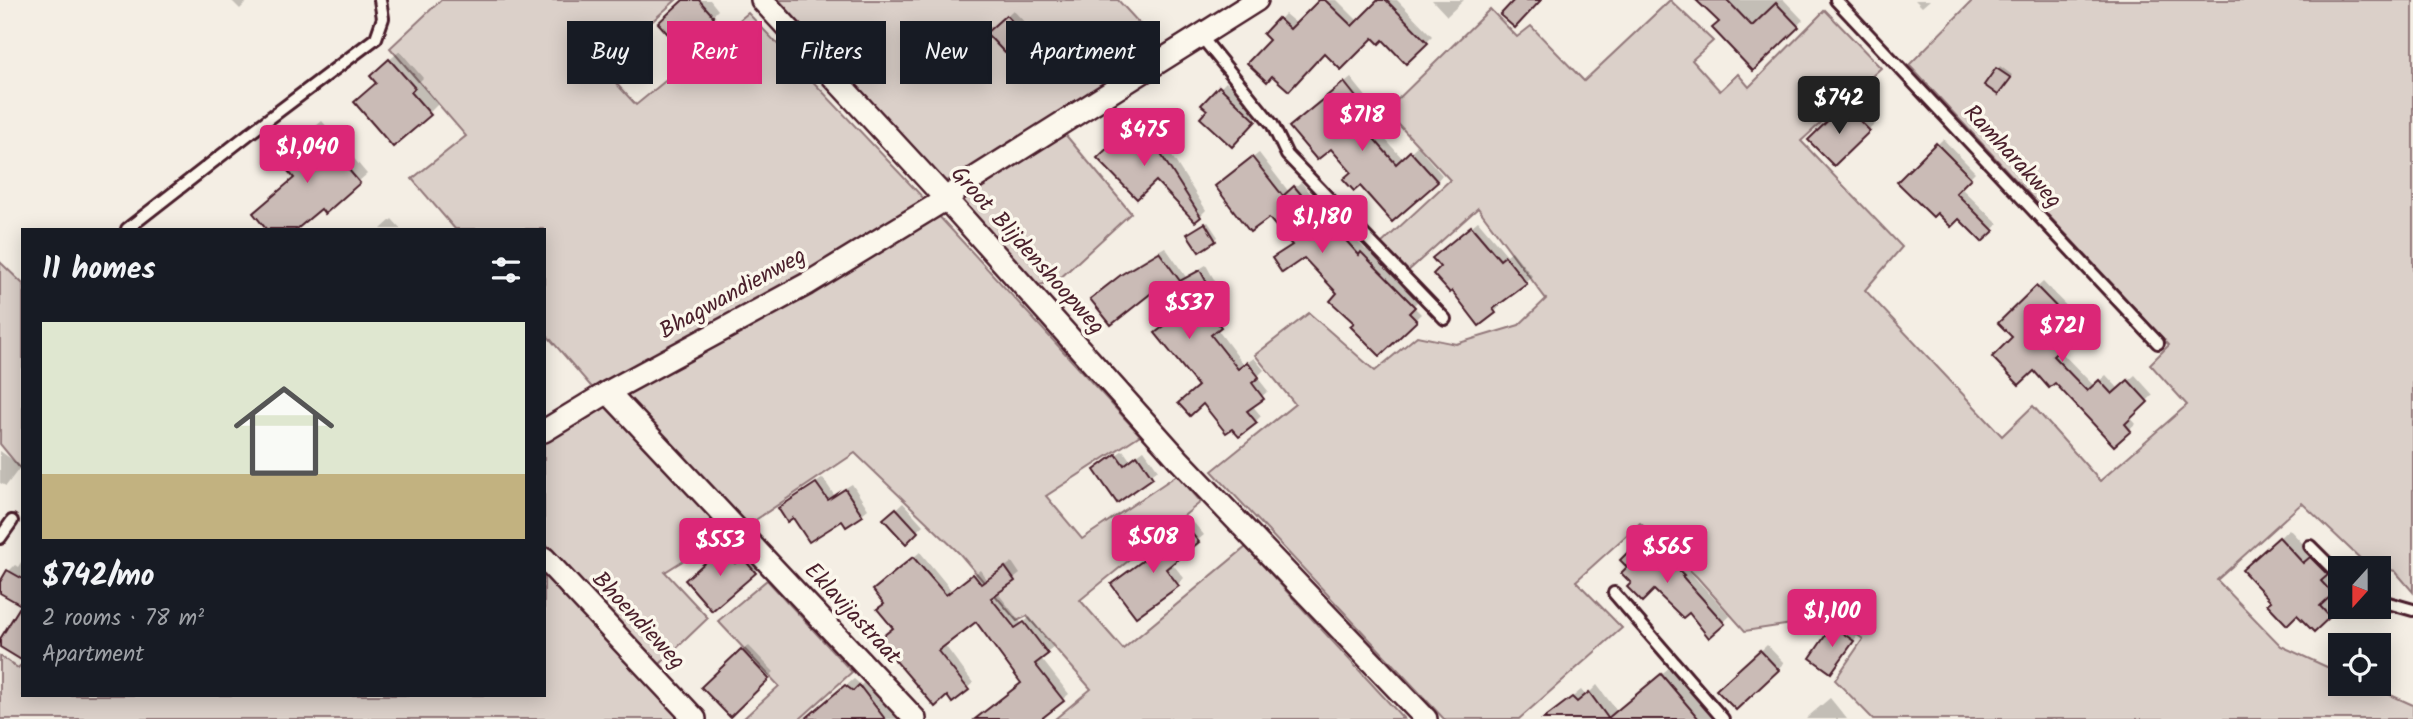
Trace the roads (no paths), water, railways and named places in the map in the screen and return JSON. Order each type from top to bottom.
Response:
[{"type":"street","name":"Groot Blijdenshoopweg","points":[[762,0],[946,199],[1179,460],[1426,719]]},
{"type":"street","name":"Bhagwandienweg","points":[[546,430],[807,284],[946,199],[961,186],[1257,0]]},
{"type":"street","name":"Eklavijastraat","points":[[608,393],[915,719]]},
{"type":"street","name":"Bhoendieweg","points":[[546,560],[695,719]]},
{"type":"lane","points":[[128,228],[376,38],[383,18],[380,0]]},
{"type":"lane","name":"Ramharakweg","points":[[1836,0],[2158,343]]},
{"type":"lane","points":[[1200,35],[1272,124],[1287,155],[1445,319]]},
{"type":"lane","points":[[0,538],[12,521]]},
{"type":"lane","points":[[2310,546],[2328,564]]},
{"type":"lane","points":[[1614,593],[1723,719]]},
{"type":"lane","points":[[2391,604],[2413,610]]}]
